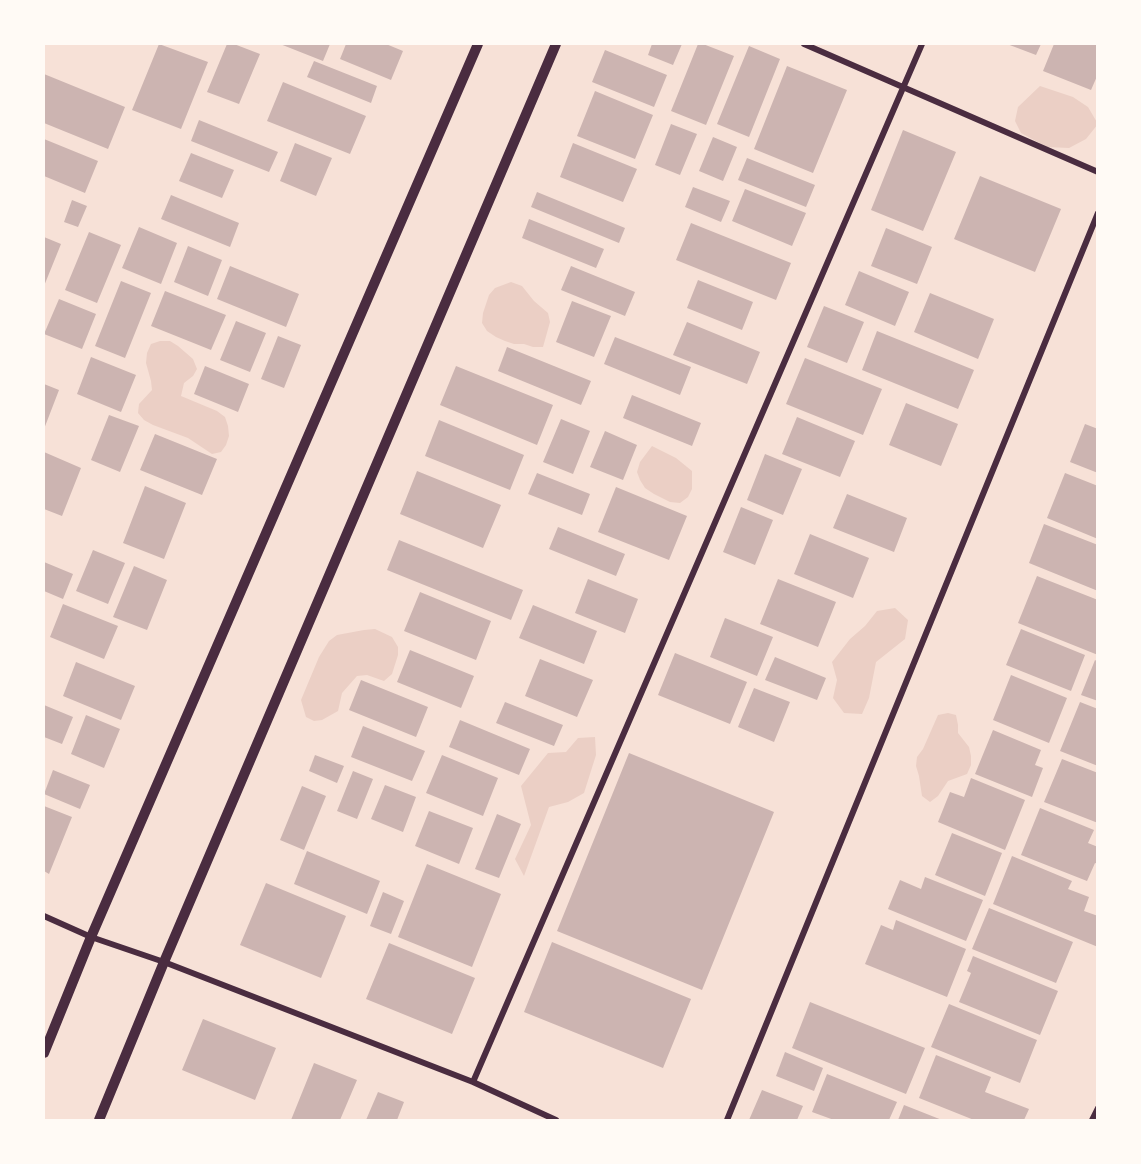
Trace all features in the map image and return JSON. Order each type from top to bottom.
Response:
[{"type":"street","points":[[44,1053],[91,937],[478,44]]},
{"type":"street","points":[[99,1120],[164,962],[556,44]]},
{"type":"street","points":[[804,44],[1098,172]]},
{"type":"street","points":[[473,1082],[922,44]]},
{"type":"street","points":[[727,1120],[1098,213]]},
{"type":"street","points":[[44,916],[91,937],[164,962],[473,1082],[556,1120]]},
{"type":"street","points":[[1092,1120],[1098,1108]]},
{"type":"shaded area","points":[[1040,86],[1073,97],[1088,107],[1098,124],[1086,139],[1069,148],[1047,147],[1021,133],[1015,121],[1018,107]]},
{"type":"shaded area","points":[[511,282],[522,286],[548,313],[550,322],[543,347],[505,341],[487,331],[482,323],[489,295],[495,288]]},
{"type":"shaded area","points":[[170,341],[178,346],[193,359],[197,369],[193,376],[184,383],[181,396],[217,411],[225,417],[229,436],[221,452],[212,454],[188,438],[153,425],[138,413],[139,404],[152,390],[146,363],[147,353],[151,344]]},
{"type":"shaded area","points":[[652,446],[676,458],[692,471],[692,489],[688,497],[680,503],[670,502],[654,494],[645,488],[640,480],[637,472],[640,462]]},
{"type":"shaded area","points":[[895,608],[908,620],[905,639],[876,662],[869,698],[862,714],[844,713],[833,698],[837,680],[832,662],[877,611]]},
{"type":"shaded area","points":[[375,629],[392,637],[398,647],[392,674],[384,681],[367,675],[357,676],[342,693],[338,711],[322,720],[314,721],[306,717],[301,700],[319,657],[329,641],[337,635]]},
{"type":"shaded area","points":[[948,713],[956,715],[958,733],[969,747],[971,765],[967,774],[948,781],[938,796],[930,802],[922,796],[916,766],[917,757],[938,715]]},
{"type":"shaded area","points":[[595,737],[596,755],[584,793],[568,802],[549,807],[524,876],[515,859],[531,825],[521,786],[548,753],[566,752],[578,738]]},
{"type":"building","points":[[159,44],[208,62],[181,129],[132,110]]},
{"type":"building","points":[[227,44],[234,44],[260,54],[239,104],[207,92]]},
{"type":"building","points":[[280,44],[330,44],[323,61]]},
{"type":"building","points":[[346,44],[386,44],[403,51],[391,80],[340,59]]},
{"type":"building","points":[[652,44],[682,44],[673,65],[648,55]]},
{"type":"building","points":[[698,44],[734,56],[706,125],[671,111]]},
{"type":"building","points":[[1007,44],[1041,44],[1036,55]]},
{"type":"building","points":[[1054,44],[1098,44],[1098,74],[1091,90],[1043,71]]},
{"type":"building","points":[[749,46],[780,59],[749,137],[717,124]]},
{"type":"building","points":[[605,50],[667,75],[654,107],[592,82]]},
{"type":"building","points":[[314,61],[377,86],[371,103],[307,77]]},
{"type":"building","points":[[787,66],[847,90],[813,173],[754,149]]},
{"type":"building","points":[[44,74],[125,107],[108,149],[44,123]]},
{"type":"building","points":[[283,82],[366,116],[350,154],[267,121]]},
{"type":"building","points":[[595,91],[653,115],[635,159],[577,136]]},
{"type":"building","points":[[199,120],[278,152],[269,172],[191,141]]},
{"type":"building","points":[[671,124],[697,134],[680,175],[655,165]]},
{"type":"building","points":[[903,130],[956,152],[923,231],[871,210]]},
{"type":"building","points":[[713,137],[737,147],[723,181],[699,171]]},
{"type":"building","points":[[44,139],[98,161],[85,193],[44,176]]},
{"type":"building","points":[[295,143],[332,158],[316,196],[280,181]]},
{"type":"building","points":[[573,143],[637,169],[623,202],[560,177]]},
{"type":"building","points":[[191,153],[234,170],[222,198],[179,181]]},
{"type":"building","points":[[747,158],[815,185],[806,207],[738,180]]},
{"type":"building","points":[[980,176],[1061,209],[1035,272],[954,239]]},
{"type":"building","points":[[693,187],[730,201],[721,222],[685,207]]},
{"type":"building","points":[[745,189],[806,213],[792,246],[732,221]]},
{"type":"building","points":[[537,192],[625,228],[619,243],[531,207]]},
{"type":"building","points":[[171,195],[239,223],[230,247],[161,219]]},
{"type":"building","points":[[72,200],[87,206],[78,227],[64,222]]},
{"type":"building","points":[[529,219],[604,249],[596,268],[522,238]]},
{"type":"building","points":[[691,223],[791,263],[776,300],[676,260]]},
{"type":"building","points":[[139,227],[177,243],[161,284],[122,268]]},
{"type":"building","points":[[886,228],[932,247],[917,284],[871,266]]},
{"type":"building","points":[[89,232],[121,245],[97,303],[65,290]]},
{"type":"building","points":[[44,237],[61,244],[44,286]]},
{"type":"building","points":[[188,246],[222,260],[208,296],[174,282]]},
{"type":"building","points":[[230,266],[299,294],[286,327],[217,299]]},
{"type":"building","points":[[571,266],[635,292],[625,316],[561,290]]},
{"type":"building","points":[[859,271],[909,292],[895,326],[845,305]]},
{"type":"building","points":[[698,280],[753,302],[742,330],[687,308]]},
{"type":"building","points":[[121,281],[151,293],[125,358],[95,346]]},
{"type":"building","points":[[165,291],[226,315],[211,350],[151,326]]},
{"type":"building","points":[[930,293],[994,319],[978,359],[914,332]]},
{"type":"building","points":[[59,299],[96,314],[82,349],[44,334]]},
{"type":"building","points":[[572,301],[611,316],[594,357],[556,342]]},
{"type":"building","points":[[824,306],[864,322],[847,363],[807,347]]},
{"type":"building","points":[[236,321],[266,333],[250,372],[220,360]]},
{"type":"building","points":[[687,322],[760,352],[747,384],[673,355]]},
{"type":"building","points":[[877,331],[974,370],[958,409],[862,370]]},
{"type":"building","points":[[278,336],[301,345],[284,388],[261,379]]},
{"type":"building","points":[[615,337],[691,367],[680,395],[604,364]]},
{"type":"building","points":[[507,347],[591,381],[581,405],[498,371]]},
{"type":"building","points":[[91,357],[136,375],[121,412],[77,394]]},
{"type":"building","points":[[805,358],[882,389],[863,435],[786,404]]},
{"type":"building","points":[[205,366],[249,384],[238,412],[194,394]]},
{"type":"building","points":[[456,366],[553,405],[537,445],[440,405]]},
{"type":"building","points":[[44,384],[59,390],[44,429]]},
{"type":"building","points":[[632,395],[701,423],[692,446],[623,418]]},
{"type":"building","points":[[906,403],[958,424],[941,466],[889,445]]},
{"type":"building","points":[[109,415],[139,426],[120,472],[91,460]]},
{"type":"building","points":[[797,417],[855,441],[840,477],[782,454]]},
{"type":"building","points":[[561,419],[590,431],[573,474],[543,462]]},
{"type":"building","points":[[439,420],[524,455],[510,490],[425,456]]},
{"type":"building","points":[[1085,424],[1098,429],[1098,473],[1070,462]]},
{"type":"building","points":[[605,431],[637,445],[623,480],[590,467]]},
{"type":"building","points":[[155,434],[217,459],[202,495],[140,470]]},
{"type":"building","points":[[44,452],[81,468],[62,516],[44,509]]},
{"type":"building","points":[[765,454],[802,469],[783,515],[747,500]]},
{"type":"building","points":[[417,471],[501,505],[483,548],[400,514]]},
{"type":"building","points":[[537,473],[590,494],[582,515],[528,494]]},
{"type":"building","points":[[1065,473],[1098,486],[1098,539],[1047,518]]},
{"type":"building","points":[[145,486],[186,503],[164,559],[123,543]]},
{"type":"building","points":[[616,487],[687,516],[669,560],[598,532]]},
{"type":"building","points":[[847,494],[907,518],[894,552],[833,528]]},
{"type":"building","points":[[741,507],[773,520],[755,565],[723,552]]},
{"type":"building","points":[[1044,524],[1098,545],[1098,591],[1029,563]]},
{"type":"building","points":[[558,527],[625,554],[616,576],[549,549]]},
{"type":"building","points":[[810,534],[869,558],[853,598],[794,574]]},
{"type":"building","points":[[399,540],[523,590],[511,620],[387,570]]},
{"type":"building","points":[[93,550],[125,563],[108,604],[76,591]]},
{"type":"building","points":[[44,562],[73,574],[63,599],[44,591]]},
{"type":"building","points":[[134,566],[167,580],[147,630],[113,617]]},
{"type":"building","points":[[1037,576],[1098,600],[1098,655],[1018,623]]},
{"type":"building","points":[[588,579],[638,599],[625,633],[575,613]]},
{"type":"building","points":[[778,579],[836,602],[818,647],[760,624]]},
{"type":"building","points":[[420,592],[491,621],[476,660],[404,631]]},
{"type":"building","points":[[63,604],[118,626],[104,659],[50,637]]},
{"type":"building","points":[[533,605],[597,631],[584,664],[519,638]]},
{"type":"building","points":[[725,618],[773,637],[757,676],[710,657]]},
{"type":"building","points":[[1021,629],[1085,655],[1071,691],[1006,665]]},
{"type":"building","points":[[410,650],[474,676],[461,708],[397,682]]},
{"type":"building","points":[[675,653],[747,682],[730,724],[658,695]]},
{"type":"building","points":[[775,657],[826,678],[817,700],[765,680]]},
{"type":"building","points":[[540,659],[593,680],[577,717],[525,696]]},
{"type":"building","points":[[1095,660],[1098,662],[1098,701],[1081,695]]},
{"type":"building","points":[[76,662],[135,686],[121,720],[63,696]]},
{"type":"building","points":[[1011,675],[1067,698],[1049,743],[993,720]]},
{"type":"building","points":[[361,680],[428,707],[416,737],[349,710]]},
{"type":"building","points":[[754,688],[790,702],[774,742],[738,727]]},
{"type":"building","points":[[505,702],[563,725],[554,746],[496,723]]},
{"type":"building","points":[[1080,702],[1098,709],[1098,766],[1060,751]]},
{"type":"building","points":[[44,705],[73,717],[62,744],[44,737]]},
{"type":"building","points":[[86,715],[120,729],[104,768],[71,754]]},
{"type":"building","points":[[460,720],[530,749],[519,775],[449,747]]},
{"type":"building","points":[[363,726],[425,751],[412,781],[351,757]]},
{"type":"building","points":[[993,730],[1041,750],[1035,765],[1043,768],[1032,797],[975,774]]},
{"type":"building","points":[[629,753],[774,812],[702,990],[557,931]]},
{"type":"building","points":[[315,755],[344,766],[337,783],[309,771]]},
{"type":"building","points":[[442,755],[498,778],[483,816],[426,793]]},
{"type":"building","points":[[1062,759],[1098,773],[1098,823],[1044,802]]},
{"type":"building","points":[[53,770],[90,785],[80,809],[44,794]]},
{"type":"building","points":[[353,771],[373,779],[357,819],[337,811]]},
{"type":"building","points":[[971,778],[1025,800],[1005,850],[938,822],[950,792],[964,797]]},
{"type":"building","points":[[385,785],[416,797],[403,832],[371,819]]},
{"type":"building","points":[[302,786],[326,796],[304,850],[280,840]]},
{"type":"building","points":[[44,806],[72,817],[49,874],[44,871]]},
{"type":"building","points":[[1040,808],[1094,830],[1088,843],[1098,847],[1098,864],[1095,863],[1087,881],[1021,855]]},
{"type":"building","points":[[429,811],[473,828],[459,864],[415,846]]},
{"type":"building","points":[[497,814],[521,824],[499,878],[475,869]]},
{"type":"building","points":[[952,833],[1002,853],[985,896],[935,875]]},
{"type":"building","points":[[307,851],[380,881],[367,914],[294,884]]},
{"type":"building","points":[[1012,856],[1072,881],[1068,889],[1089,897],[1084,911],[1098,916],[1098,947],[993,904]]},
{"type":"building","points":[[427,864],[501,894],[472,967],[398,937]]},
{"type":"building","points":[[925,877],[983,900],[966,941],[888,909],[900,880],[921,889]]},
{"type":"building","points":[[266,883],[346,916],[321,978],[240,945]]},
{"type":"building","points":[[383,892],[404,901],[391,934],[370,926]]},
{"type":"building","points":[[989,908],[1073,942],[1056,983],[972,949]]},
{"type":"building","points":[[896,920],[966,949],[947,997],[865,964],[881,925],[893,930]]},
{"type":"building","points":[[552,942],[691,999],[663,1068],[524,1012]]},
{"type":"building","points":[[389,943],[475,978],[452,1034],[366,999]]},
{"type":"building","points":[[973,956],[1058,991],[1040,1035],[959,1002],[971,973],[967,971]]},
{"type":"building","points":[[810,1002],[925,1048],[906,1094],[792,1048]]},
{"type":"building","points":[[949,1004],[1037,1040],[1020,1083],[931,1047]]},
{"type":"building","points":[[203,1019],[276,1048],[255,1100],[182,1070]]},
{"type":"building","points":[[785,1052],[823,1068],[814,1091],[776,1076]]},
{"type":"building","points":[[936,1055],[991,1077],[985,1092],[1029,1109],[1024,1120],[974,1120],[919,1098]]},
{"type":"building","points":[[314,1063],[357,1080],[340,1120],[291,1120]]},
{"type":"building","points":[[827,1074],[897,1102],[889,1120],[834,1120],[812,1112]]},
{"type":"building","points":[[762,1090],[803,1106],[797,1120],[749,1120]]},
{"type":"building","points":[[378,1092],[404,1102],[397,1120],[366,1120]]},
{"type":"building","points":[[904,1105],[942,1120],[898,1120]]}]
